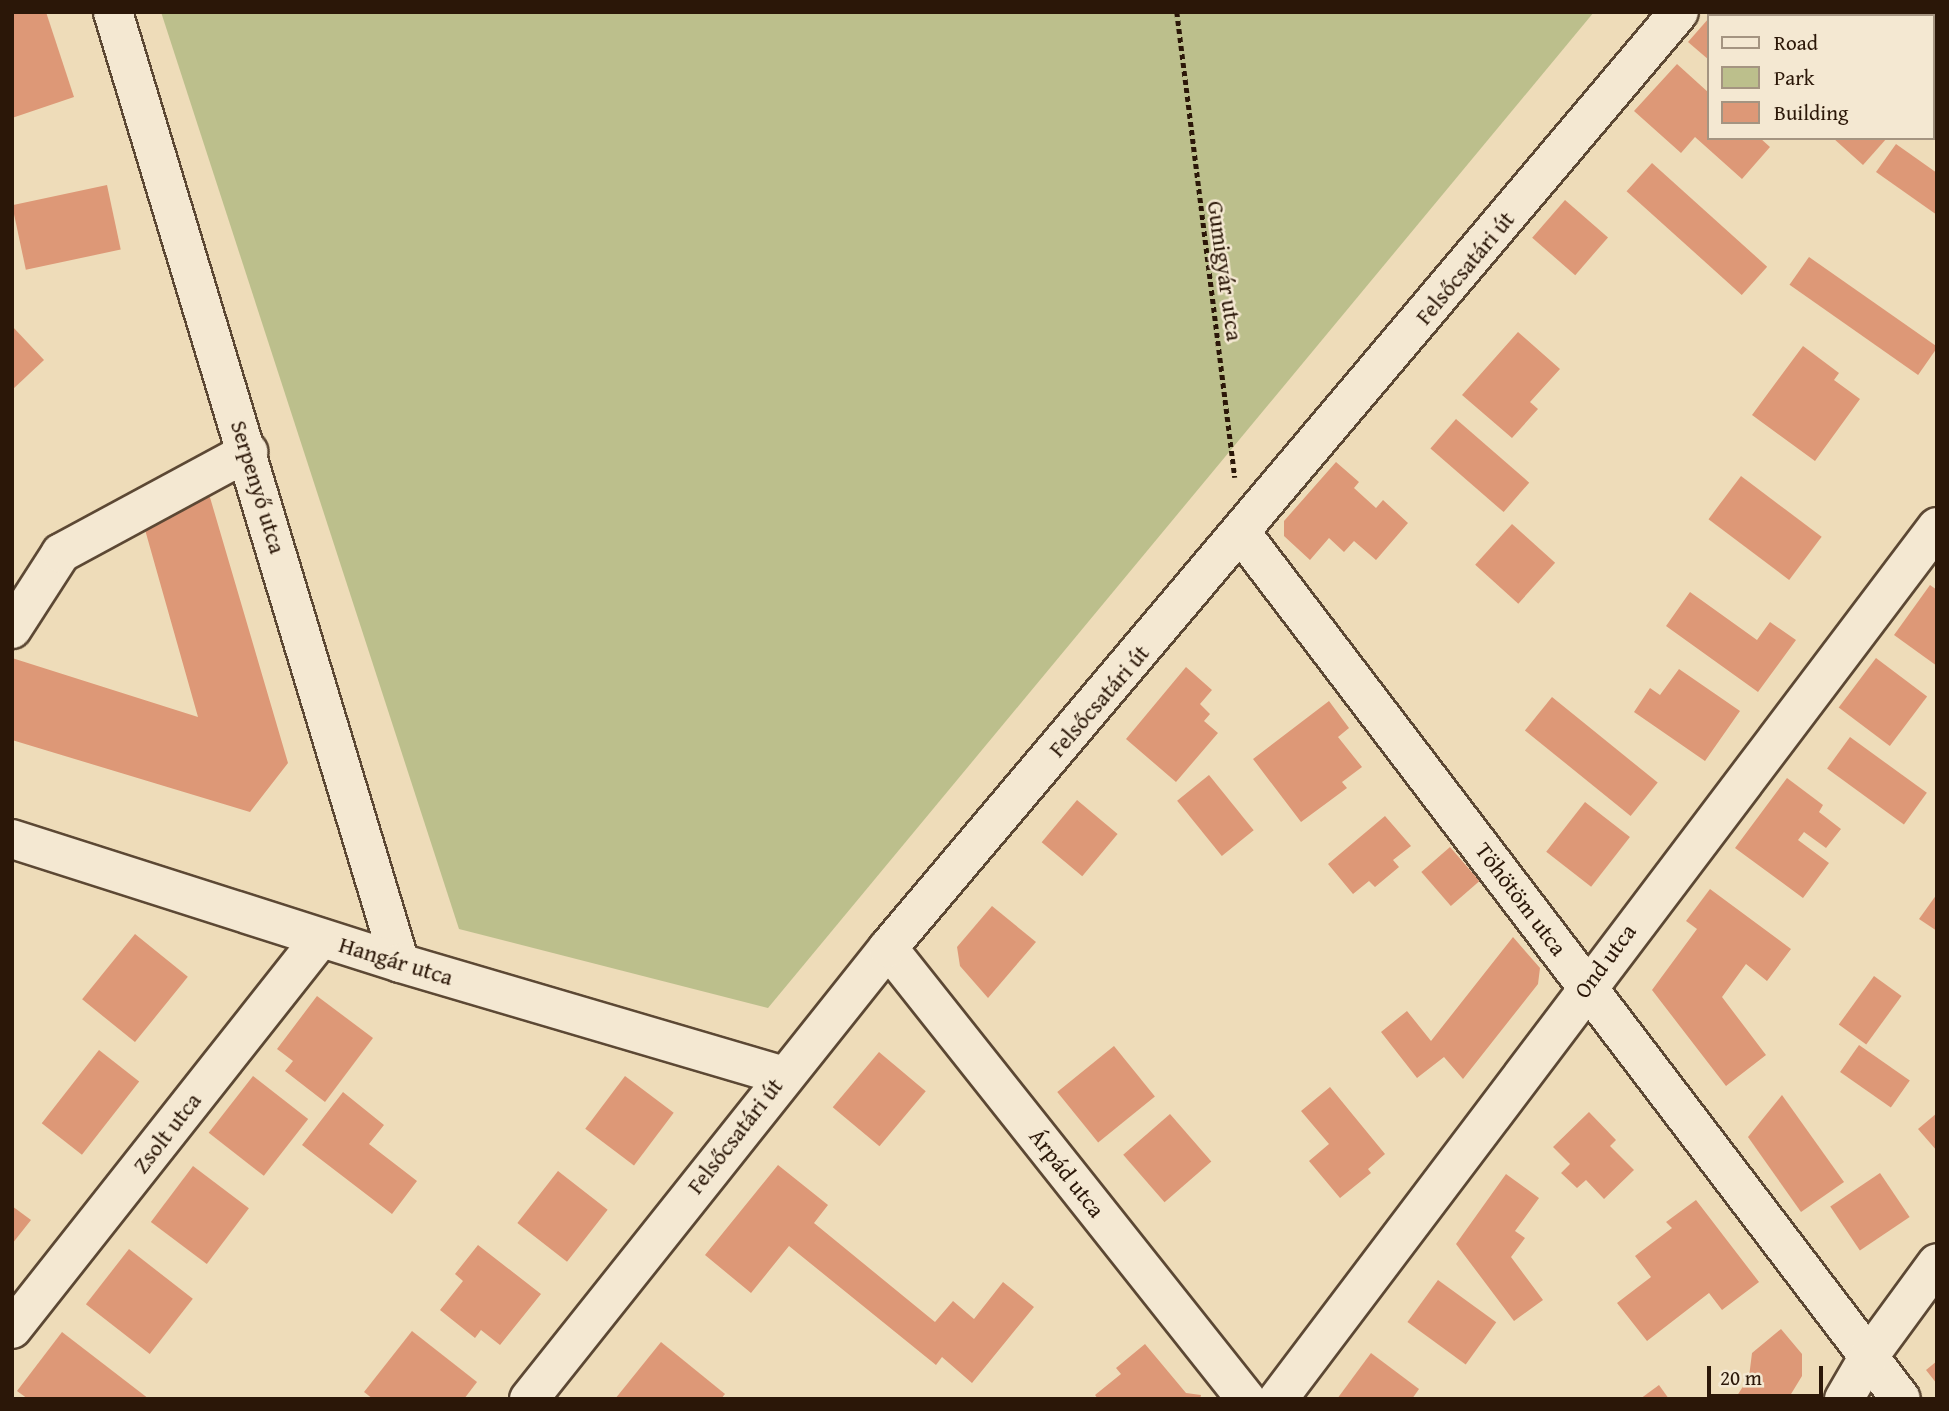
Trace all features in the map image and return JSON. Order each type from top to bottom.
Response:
[{"type":"street","name":"Serpenyő utca","points":[[113,12],[248,452],[400,963]]},
{"type":"street","name":"Felsőcsatári út","points":[[529,1399],[888,947],[1242,534],[1679,12]]},
{"type":"street","points":[[12,629],[61,554],[248,452]]},
{"type":"street","name":"Ond utca","points":[[1278,1399],[1587,986],[1937,527]]},
{"type":"street","name":"Töhötöm utca","points":[[1242,534],[1901,1399]]},
{"type":"street","name":"Hangár utca","points":[[12,839],[400,963],[783,1076]]},
{"type":"street","name":"Zsolt utca","points":[[12,1329],[321,938]]},
{"type":"street","name":"Árpád utca","points":[[888,947],[1246,1399]]},
{"type":"street","points":[[1844,1399],[1869,1356],[1937,1264]]},
{"type":"path","name":"Gumigyár utca","points":[[1177,12],[1242,534]]},
{"type":"green space","points":[[161,12],[1594,12],[768,1008],[459,929]]},
{"type":"building","points":[[12,12],[46,12],[74,97],[12,118]]},
{"type":"building","points":[[1714,12],[1808,12],[1760,14],[1712,14]]},
{"type":"building","points":[[1708,19],[1708,59],[1688,42]]},
{"type":"building","points":[[1677,64],[1708,92],[1708,140],[1762,140],[1770,147],[1742,179],[1695,137],[1681,153],[1634,111]]},
{"type":"building","points":[[1835,140],[1885,140],[1863,165]]},
{"type":"building","points":[[1896,144],[1937,173],[1937,215],[1876,172]]},
{"type":"building","points":[[1652,163],[1767,267],[1742,295],[1627,191]]},
{"type":"building","points":[[107,185],[121,250],[26,270],[12,205]]},
{"type":"building","points":[[1565,200],[1608,237],[1575,275],[1532,238]]},
{"type":"building","points":[[1809,257],[1937,347],[1918,375],[1789,285]]},
{"type":"building","points":[[12,326],[44,360],[12,390]]},
{"type":"building","points":[[1518,332],[1560,369],[1530,402],[1538,409],[1512,438],[1462,395]]},
{"type":"building","points":[[1803,346],[1839,373],[1834,380],[1860,399],[1815,461],[1752,415]]},
{"type":"building","points":[[1456,419],[1529,483],[1504,512],[1430,448]]},
{"type":"building","points":[[1336,462],[1359,482],[1354,488],[1376,508],[1383,500],[1408,523],[1376,560],[1354,541],[1344,552],[1329,538],[1310,560],[1284,536],[1284,521]]},
{"type":"building","points":[[1741,476],[1822,537],[1789,580],[1709,519]]},
{"type":"building","points":[[209,494],[288,763],[250,812],[12,740],[12,658],[198,717],[140,512]]},
{"type":"building","points":[[1512,524],[1555,563],[1518,604],[1475,565]]},
{"type":"building","points":[[1930,585],[1937,590],[1937,666],[1894,635]]},
{"type":"building","points":[[1690,592],[1757,640],[1770,622],[1796,640],[1758,692],[1666,626]]},
{"type":"building","points":[[1876,658],[1927,697],[1890,746],[1839,708]]},
{"type":"building","points":[[1186,667],[1212,690],[1200,704],[1210,714],[1204,721],[1218,733],[1176,782],[1126,739]]},
{"type":"building","points":[[1679,669],[1740,711],[1705,761],[1634,712],[1650,688],[1660,695]]},
{"type":"building","points":[[1552,697],[1658,783],[1631,816],[1525,730]]},
{"type":"building","points":[[1329,701],[1349,728],[1338,737],[1362,767],[1342,782],[1347,788],[1301,822],[1253,759]]},
{"type":"building","points":[[1850,737],[1927,793],[1904,824],[1827,769]]},
{"type":"building","points":[[1209,775],[1254,830],[1222,856],[1177,801]]},
{"type":"building","points":[[1787,778],[1823,805],[1819,812],[1841,829],[1826,848],[1804,832],[1798,840],[1829,863],[1803,898],[1735,848]]},
{"type":"building","points":[[1077,800],[1118,834],[1082,876],[1042,842]]},
{"type":"building","points":[[1585,802],[1630,837],[1591,887],[1546,852]]},
{"type":"building","points":[[1385,816],[1411,846],[1393,860],[1399,867],[1375,887],[1369,881],[1353,894],[1328,864]]},
{"type":"building","points":[[1450,847],[1480,881],[1451,906],[1421,872]]},
{"type":"building","points":[[1710,889],[1791,949],[1767,981],[1746,964],[1722,997],[1766,1055],[1726,1086],[1652,990],[1697,929],[1686,921]]},
{"type":"building","points":[[1937,894],[1937,931],[1919,919]]},
{"type":"building","points":[[992,906],[1036,942],[988,998],[960,966],[957,947]]},
{"type":"building","points":[[135,934],[188,977],[135,1042],[82,999]]},
{"type":"building","points":[[1513,937],[1540,968],[1538,984],[1463,1079],[1444,1057],[1417,1078],[1381,1032],[1407,1011],[1431,1041]]},
{"type":"building","points":[[1874,976],[1902,996],[1866,1045],[1839,1025]]},
{"type":"building","points":[[317,996],[373,1038],[325,1102],[285,1071],[293,1061],[277,1049]]},
{"type":"building","points":[[1859,1045],[1910,1081],[1891,1108],[1840,1072]]},
{"type":"building","points":[[1114,1046],[1155,1097],[1098,1142],[1057,1092]]},
{"type":"building","points":[[99,1050],[139,1081],[82,1155],[42,1123]]},
{"type":"building","points":[[879,1052],[926,1091],[879,1146],[833,1107]]},
{"type":"building","points":[[253,1076],[308,1119],[264,1176],[209,1133]]},
{"type":"building","points":[[625,1076],[674,1113],[634,1165],[585,1129]]},
{"type":"building","points":[[1330,1087],[1385,1154],[1368,1169],[1371,1173],[1340,1198],[1309,1161],[1329,1144],[1301,1111]]},
{"type":"building","points":[[343,1092],[384,1125],[369,1144],[417,1181],[392,1214],[302,1145]]},
{"type":"building","points":[[1782,1095],[1844,1182],[1801,1212],[1748,1137]]},
{"type":"building","points":[[1589,1112],[1616,1140],[1610,1146],[1634,1170],[1604,1199],[1586,1180],[1577,1188],[1561,1173],[1570,1164],[1553,1147]]},
{"type":"building","points":[[1937,1113],[1937,1151],[1918,1129]]},
{"type":"building","points":[[1170,1114],[1211,1162],[1165,1202],[1123,1155]]},
{"type":"building","points":[[778,1165],[828,1205],[814,1223],[935,1322],[953,1301],[974,1319],[1003,1282],[1034,1307],[972,1383],[942,1357],[936,1365],[789,1246],[751,1293],[705,1255]]},
{"type":"building","points":[[193,1166],[249,1208],[207,1264],[151,1222]]},
{"type":"building","points":[[558,1171],[608,1210],[567,1262],[517,1223]]},
{"type":"building","points":[[1880,1173],[1910,1217],[1860,1250],[1830,1207]]},
{"type":"building","points":[[1506,1174],[1539,1198],[1515,1231],[1525,1238],[1511,1257],[1543,1300],[1514,1321],[1456,1244]]},
{"type":"building","points":[[1696,1200],[1759,1282],[1722,1310],[1709,1293],[1647,1341],[1617,1303],[1651,1277],[1635,1256],[1672,1228],[1666,1222]]},
{"type":"building","points":[[12,1206],[31,1220],[12,1244]]},
{"type":"building","points":[[478,1245],[541,1294],[500,1345],[481,1330],[475,1338],[440,1310],[463,1281],[455,1274]]},
{"type":"building","points":[[129,1249],[193,1299],[150,1354],[86,1304]]},
{"type":"building","points":[[1438,1280],[1496,1322],[1466,1364],[1407,1322]]},
{"type":"building","points":[[1781,1329],[1802,1354],[1802,1376],[1788,1399],[1735,1399],[1749,1377],[1752,1353]]},
{"type":"building","points":[[412,1331],[477,1382],[464,1399],[373,1399],[364,1392]]},
{"type":"building","points":[[62,1332],[149,1399],[28,1399],[17,1391]]},
{"type":"building","points":[[661,1342],[725,1394],[721,1399],[615,1399]]},
{"type":"building","points":[[1145,1344],[1186,1393],[1201,1395],[1200,1399],[1098,1399],[1095,1395],[1121,1374],[1116,1368]]},
{"type":"building","points":[[1371,1353],[1419,1389],[1412,1399],[1337,1399]]},
{"type":"building","points":[[1937,1361],[1937,1384],[1926,1370]]},
{"type":"building","points":[[1659,1385],[1669,1399],[1640,1399]]}]
